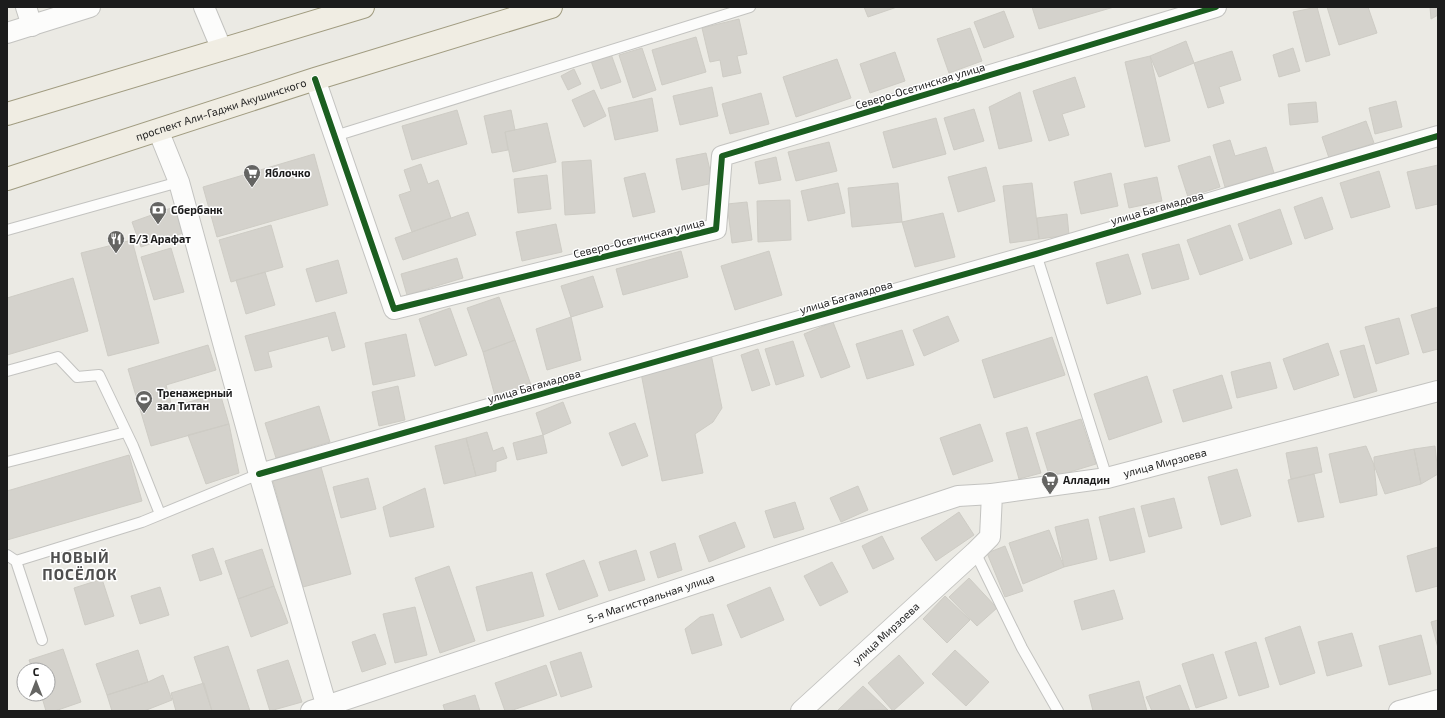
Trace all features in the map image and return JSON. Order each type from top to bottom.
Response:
[{"type":"main road","points":[[7,114],[363,7]]},
{"type":"main road","name":"проспект Али-Гаджи Акушинского","points":[[7,178],[315,79],[551,7]]},
{"type":"street","points":[[26,7],[32,26]]},
{"type":"street","points":[[7,33],[90,7]]},
{"type":"street","points":[[204,7],[222,50]]},
{"type":"street","name":"Северо-Осетинская улица","points":[[315,79],[394,309],[716,229],[722,156],[1176,13],[1216,7]]},
{"type":"street","points":[[158,130],[178,182],[322,709]]},
{"type":"street","name":"улица Багамадова","points":[[259,474],[1036,254],[1438,136]]},
{"type":"street","name":"улица Мирзоева","points":[[801,711],[990,537],[992,494],[1108,478],[1438,391]]},
{"type":"street","name":"5-я Магистральная улица","points":[[322,709],[958,496],[992,494]]},
{"type":"street","points":[[1399,711],[1438,700]]},
{"type":"lane","points":[[335,136],[750,7]]},
{"type":"lane","points":[[7,230],[178,182]]},
{"type":"lane","points":[[1036,254],[1108,478]]},
{"type":"lane","points":[[7,371],[58,358],[77,377],[99,375],[126,432],[160,514]]},
{"type":"lane","points":[[7,462],[126,432]]},
{"type":"lane","points":[[16,560],[142,522],[259,474]]},
{"type":"lane","points":[[975,552],[1022,648],[1058,711]]},
{"type":"lane","points":[[7,555],[16,560],[42,640]]},
{"type":"building","points":[[864,7],[897,7],[868,17]]},
{"type":"building","points":[[1032,7],[1114,7],[1039,29]]},
{"type":"building","points":[[1317,7],[1330,55],[1306,62],[1293,12]]},
{"type":"building","points":[[1327,7],[1368,7],[1377,33],[1339,45]]},
{"type":"building","points":[[1430,7],[1438,7],[1438,15],[1431,19]]},
{"type":"building","points":[[1004,11],[1014,37],[984,48],[974,22]]},
{"type":"building","points":[[739,19],[747,54],[737,56],[741,73],[723,77],[720,60],[710,62],[702,28]]},
{"type":"building","points":[[970,28],[982,61],[949,73],[937,39]]},
{"type":"building","points":[[696,37],[706,72],[662,85],[652,50]]},
{"type":"building","points":[[1186,41],[1194,63],[1159,77],[1150,56]]},
{"type":"building","points":[[642,48],[656,90],[633,98],[619,55]]},
{"type":"building","points":[[1293,48],[1300,71],[1279,77],[1273,55]]},
{"type":"building","points":[[1232,51],[1241,80],[1219,87],[1224,103],[1208,108],[1194,63]]},
{"type":"building","points":[[895,52],[905,81],[870,93],[860,64]]},
{"type":"building","points":[[611,54],[621,82],[601,89],[591,61]]},
{"type":"building","points":[[1150,56],[1170,141],[1145,147],[1125,62]]},
{"type":"building","points":[[837,59],[851,98],[796,117],[783,77]]},
{"type":"building","points":[[574,69],[581,84],[568,90],[561,76]]},
{"type":"building","points":[[1075,77],[1085,107],[1062,114],[1069,135],[1049,141],[1033,91]]},
{"type":"building","points":[[712,87],[718,116],[680,125],[673,96]]},
{"type":"building","points":[[594,90],[606,116],[584,127],[572,100]]},
{"type":"building","points":[[1020,92],[1032,141],[999,149],[989,107]]},
{"type":"building","points":[[761,93],[769,124],[730,134],[722,104]]},
{"type":"building","points":[[652,98],[658,131],[615,140],[608,108]]},
{"type":"building","points":[[1396,101],[1402,127],[1375,134],[1369,108]]},
{"type":"building","points":[[1316,102],[1318,122],[1290,125],[1288,104]]},
{"type":"building","points":[[974,109],[984,141],[954,150],[944,118]]},
{"type":"building","points":[[457,110],[467,144],[412,160],[402,126]]},
{"type":"building","points":[[511,110],[515,130],[505,132],[508,150],[492,153],[484,116]]},
{"type":"building","points":[[936,118],[946,154],[893,168],[883,132]]},
{"type":"building","points":[[1366,121],[1374,143],[1329,158],[1322,137]]},
{"type":"building","points":[[547,123],[556,162],[513,172],[505,132]]},
{"type":"building","points":[[1230,140],[1235,156],[1266,147],[1274,173],[1225,187],[1213,145]]},
{"type":"building","points":[[829,142],[837,171],[796,181],[788,152]]},
{"type":"building","points":[[706,153],[713,183],[682,190],[676,159]]},
{"type":"building","points":[[314,154],[328,205],[217,237],[203,187]]},
{"type":"building","points":[[1210,156],[1220,187],[1188,197],[1178,166]]},
{"type":"building","points":[[776,157],[781,180],[759,184],[755,162]]},
{"type":"building","points":[[591,160],[595,213],[565,215],[562,162]]},
{"type":"building","points":[[421,164],[428,184],[438,180],[451,218],[412,232],[399,195],[411,191],[404,170]]},
{"type":"building","points":[[1438,165],[1438,204],[1416,209],[1407,172]]},
{"type":"building","points":[[986,167],[995,201],[958,212],[948,177]]},
{"type":"building","points":[[1379,171],[1390,207],[1351,218],[1340,183]]},
{"type":"building","points":[[645,173],[655,212],[633,217],[624,178]]},
{"type":"building","points":[[1111,173],[1118,206],[1081,214],[1074,182]]},
{"type":"building","points":[[547,175],[551,209],[518,213],[514,179]]},
{"type":"building","points":[[1157,177],[1162,201],[1129,208],[1124,184]]},
{"type":"building","points":[[838,183],[845,213],[808,221],[801,191]]},
{"type":"building","points":[[898,183],[902,222],[852,227],[848,188]]},
{"type":"building","points":[[1032,183],[1039,239],[1010,243],[1003,186]]},
{"type":"building","points":[[1322,197],[1333,229],[1305,239],[1294,207]]},
{"type":"building","points":[[790,200],[791,240],[758,242],[757,201]]},
{"type":"building","points":[[747,202],[752,240],[732,243],[727,204]]},
{"type":"building","points":[[174,207],[183,233],[141,247],[132,222]]},
{"type":"building","points":[[1280,209],[1292,244],[1250,259],[1238,224]]},
{"type":"building","points":[[468,212],[476,235],[403,260],[395,238]]},
{"type":"building","points":[[943,213],[955,257],[915,267],[902,222]]},
{"type":"building","points":[[1067,214],[1069,235],[1039,239],[1037,218]]},
{"type":"building","points":[[556,224],[562,252],[522,261],[516,232]]},
{"type":"building","points":[[271,225],[283,267],[231,282],[219,240]]},
{"type":"building","points":[[1230,225],[1243,260],[1200,275],[1187,240]]},
{"type":"building","points":[[132,240],[159,343],[108,356],[81,253]]},
{"type":"building","points":[[1179,244],[1189,279],[1152,289],[1142,254]]},
{"type":"building","points":[[171,248],[184,292],[154,300],[141,257]]},
{"type":"building","points":[[681,251],[688,277],[623,295],[616,269]]},
{"type":"building","points":[[769,251],[782,295],[735,310],[721,266]]},
{"type":"building","points":[[1128,254],[1141,294],[1107,304],[1096,263]]},
{"type":"building","points":[[457,258],[463,278],[407,295],[401,274]]},
{"type":"building","points":[[338,260],[347,293],[316,302],[306,269]]},
{"type":"building","points":[[265,272],[275,305],[246,314],[236,280]]},
{"type":"building","points":[[593,276],[603,307],[571,317],[561,286]]},
{"type":"building","points":[[73,278],[88,331],[7,355],[7,298]]},
{"type":"building","points":[[499,297],[515,340],[483,352],[467,308]]},
{"type":"building","points":[[1438,307],[1438,349],[1423,353],[1411,315]]},
{"type":"building","points":[[450,308],[467,355],[435,366],[419,319]]},
{"type":"building","points":[[335,312],[345,347],[332,351],[328,336],[268,352],[272,367],[255,371],[245,336]]},
{"type":"building","points":[[948,316],[959,341],[924,356],[913,330]]},
{"type":"building","points":[[571,317],[581,360],[547,370],[536,329]]},
{"type":"building","points":[[1399,318],[1409,354],[1376,364],[1365,327]]},
{"type":"building","points":[[833,322],[850,367],[821,378],[804,334]]},
{"type":"building","points":[[902,330],[914,365],[867,379],[856,344]]},
{"type":"building","points":[[406,334],[415,376],[373,385],[365,343]]},
{"type":"building","points":[[1052,337],[1065,375],[994,398],[982,360]]},
{"type":"building","points":[[515,340],[531,385],[495,396],[483,352]]},
{"type":"building","points":[[793,341],[804,376],[776,385],[765,349]]},
{"type":"building","points":[[1328,343],[1339,375],[1294,390],[1283,359]]},
{"type":"building","points":[[208,345],[216,370],[166,385],[172,407],[220,393],[229,424],[151,446],[128,369]]},
{"type":"building","points":[[1364,345],[1377,391],[1354,398],[1340,351]]},
{"type":"building","points":[[758,349],[770,385],[752,391],[741,355]]},
{"type":"building","points":[[711,354],[722,408],[713,422],[695,434],[703,473],[662,481],[640,368]]},
{"type":"building","points":[[1270,362],[1277,388],[1237,398],[1231,372]]},
{"type":"building","points":[[1222,375],[1232,408],[1183,422],[1173,390]]},
{"type":"building","points":[[1147,376],[1162,422],[1109,440],[1094,394]]},
{"type":"building","points":[[398,386],[405,420],[379,426],[372,392]]},
{"type":"building","points":[[563,402],[571,423],[543,435],[536,413]]},
{"type":"building","points":[[319,406],[330,442],[276,458],[265,423]]},
{"type":"building","points":[[1081,419],[1096,464],[1050,478],[1036,433]]},
{"type":"building","points":[[635,423],[648,456],[622,466],[609,433]]},
{"type":"building","points":[[229,424],[239,473],[206,484],[188,435]]},
{"type":"building","points":[[980,424],[993,461],[953,475],[940,438]]},
{"type":"building","points":[[1027,427],[1041,473],[1019,479],[1006,433]]},
{"type":"building","points":[[487,432],[493,451],[503,447],[507,458],[496,462],[496,471],[476,476],[466,438]]},
{"type":"building","points":[[543,435],[547,453],[517,460],[513,443]]},
{"type":"building","points":[[466,438],[476,476],[444,484],[435,446]]},
{"type":"building","points":[[1366,446],[1374,465],[1377,495],[1340,503],[1329,454]]},
{"type":"building","points":[[1435,446],[1438,474],[1421,484],[1414,449]]},
{"type":"building","points":[[1317,447],[1322,472],[1291,479],[1286,453]]},
{"type":"building","points":[[1414,449],[1421,484],[1385,494],[1374,465],[1374,457]]},
{"type":"building","points":[[129,455],[142,501],[7,540],[7,491]]},
{"type":"building","points":[[321,467],[351,574],[303,587],[273,481]]},
{"type":"building","points":[[1237,469],[1251,516],[1221,525],[1208,477]]},
{"type":"building","points":[[1314,474],[1324,517],[1298,522],[1288,480]]},
{"type":"building","points":[[368,478],[376,509],[341,518],[333,487]]},
{"type":"building","points":[[858,486],[868,510],[841,522],[830,498]]},
{"type":"building","points":[[425,488],[434,527],[390,537],[383,507]]},
{"type":"building","points":[[1174,498],[1182,528],[1149,537],[1141,506]]},
{"type":"building","points":[[795,502],[804,529],[774,538],[765,511]]},
{"type":"building","points":[[1134,508],[1145,552],[1110,561],[1099,517]]},
{"type":"building","points":[[959,512],[974,535],[936,561],[921,538]]},
{"type":"building","points":[[1088,519],[1097,559],[1064,567],[1055,527]]},
{"type":"building","points":[[735,522],[745,547],[709,562],[699,536]]},
{"type":"building","points":[[1049,530],[1064,567],[1023,584],[1009,543]]},
{"type":"building","points":[[882,536],[894,559],[873,569],[862,546]]},
{"type":"building","points":[[675,543],[682,570],[658,578],[650,552]]},
{"type":"building","points":[[1005,546],[1023,591],[1005,597],[987,553]]},
{"type":"building","points":[[1438,547],[1438,586],[1416,592],[1407,556]]},
{"type":"building","points":[[213,548],[222,574],[200,581],[192,555]]},
{"type":"building","points":[[262,549],[274,586],[238,599],[225,561]]},
{"type":"building","points":[[636,550],[645,580],[609,591],[599,562]]},
{"type":"building","points":[[584,560],[598,596],[559,610],[546,574]]},
{"type":"building","points":[[832,562],[848,592],[820,606],[804,576]]},
{"type":"building","points":[[449,566],[475,641],[440,653],[415,578]]},
{"type":"building","points":[[532,572],[544,616],[487,631],[476,587]]},
{"type":"building","points":[[969,578],[997,608],[977,626],[949,597]]},
{"type":"building","points":[[102,579],[114,616],[85,625],[74,588]]},
{"type":"building","points":[[274,586],[288,623],[251,637],[238,599]]},
{"type":"building","points":[[160,587],[169,615],[140,624],[131,596]]},
{"type":"building","points":[[770,587],[784,620],[741,638],[727,605]]},
{"type":"building","points":[[1114,590],[1123,619],[1082,630],[1074,601]]},
{"type":"building","points":[[945,596],[970,620],[947,643],[923,619]]},
{"type":"building","points":[[415,607],[427,655],[395,663],[383,614]]},
{"type":"building","points":[[713,614],[722,645],[692,654],[685,629],[700,617]]},
{"type":"building","points":[[1438,620],[1438,648],[1431,622]]},
{"type":"building","points":[[1300,626],[1315,673],[1280,685],[1265,638]]},
{"type":"building","points":[[1352,633],[1362,666],[1327,676],[1318,642]]},
{"type":"building","points":[[375,634],[386,664],[362,672],[352,642]]},
{"type":"building","points":[[1421,635],[1431,674],[1389,685],[1379,646]]},
{"type":"building","points":[[1256,642],[1269,687],[1239,696],[1225,652]]},
{"type":"building","points":[[228,646],[250,711],[212,711],[194,657]]},
{"type":"building","points":[[63,649],[81,702],[55,711],[46,711],[43,702],[56,702],[56,662],[30,662],[29,660]]},
{"type":"building","points":[[138,650],[148,682],[107,695],[96,664]]},
{"type":"building","points":[[955,650],[989,682],[966,706],[932,674]]},
{"type":"building","points":[[581,652],[592,687],[561,697],[550,662]]},
{"type":"building","points":[[1213,654],[1227,698],[1196,708],[1182,664]]},
{"type":"building","points":[[899,655],[924,683],[893,711],[868,683]]},
{"type":"building","points":[[288,660],[302,702],[270,711],[257,670]]},
{"type":"building","points":[[546,665],[557,695],[510,711],[505,711],[495,683]]},
{"type":"building","points":[[163,675],[172,700],[144,711],[112,711],[107,695],[148,682]]},
{"type":"building","points":[[1139,681],[1147,711],[1093,711],[1089,695]]},
{"type":"building","points":[[204,683],[212,711],[176,711],[171,693]]},
{"type":"building","points":[[1180,685],[1190,711],[1152,711],[1146,697]]},
{"type":"building","points":[[863,686],[888,710],[837,711]]},
{"type":"building","points":[[475,695],[480,711],[445,711],[443,705]]},
{"type":"cycle path","points":[[315,79],[394,309],[716,229],[722,156],[1216,7]]},
{"type":"cycle path","points":[[259,474],[1036,254],[1438,136]]},
{"type":"place","name":"Яблочко","points":[[252,188]]},
{"type":"place","name":"Сбербанк","points":[[158,225]]},
{"type":"place","name":"Б/З Арафат","points":[[116,254]]},
{"type":"place","name":"Тренажерный зал Титан","points":[[144,414]]},
{"type":"place","name":"Алладин","points":[[1050,495]]},
{"type":"district","name":"НОВЫЙ ПОСЁЛОК","points":[[80,566]]}]
